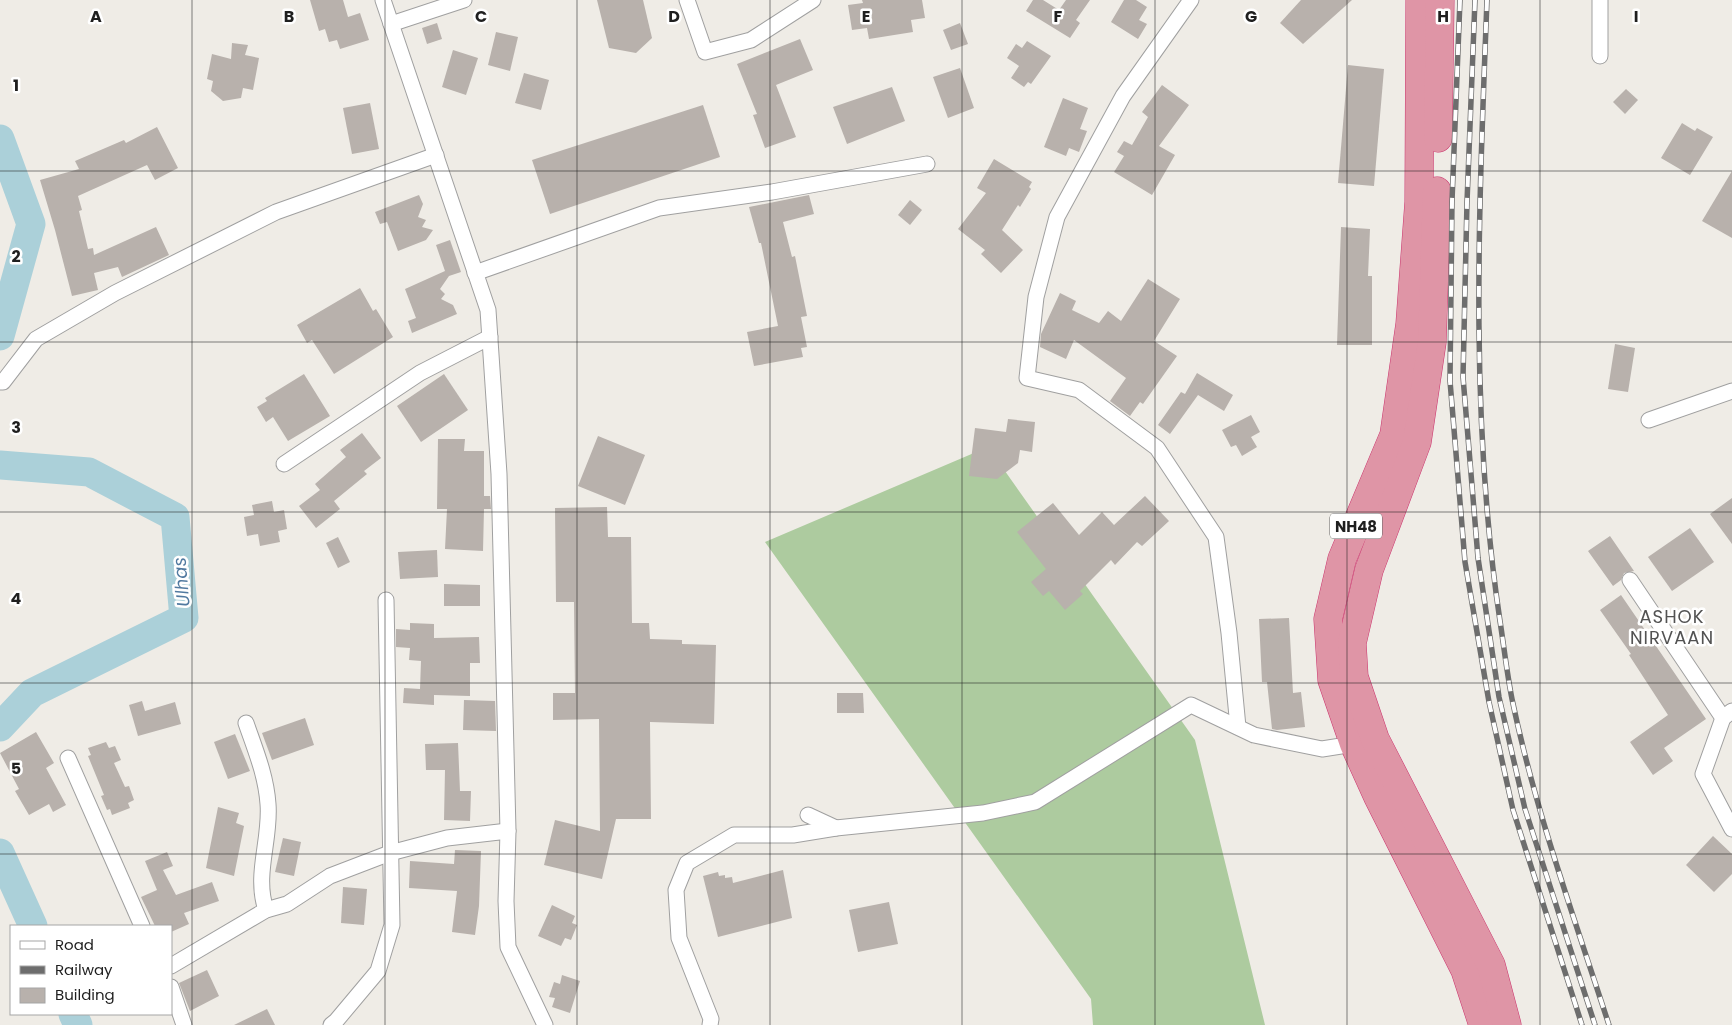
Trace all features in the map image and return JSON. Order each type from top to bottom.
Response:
[{"type":"highway","name":"NH48","points":[[1420,0],[1419,202],[1410,324],[1394,435],[1342,559],[1328,619],[1332,680],[1491,966],[1507,1025]]},
{"type":"highway","name":"NH48","points":[[1440,0],[1437,207],[1430,351],[1417,442],[1369,570],[1352,643],[1354,678],[1365,741],[1378,797],[1465,970],[1483,1025]]},
{"type":"street","points":[[383,0],[488,310],[499,474],[508,832],[506,901],[508,947],[545,1025]]},
{"type":"street","points":[[392,24],[464,0]]},
{"type":"street","points":[[686,0],[704,52],[751,40],[813,0]]},
{"type":"street","points":[[1191,0],[1123,96],[1057,217],[1036,297],[1027,378],[1079,390],[1157,448],[1216,537],[1229,633],[1238,727]]},
{"type":"street","points":[[1600,0],[1600,56]]},
{"type":"street","points":[[2,382],[36,339],[115,294],[276,212],[436,154]]},
{"type":"street","points":[[475,273],[659,208],[772,192],[927,164]]},
{"type":"street","points":[[284,464],[420,373],[490,337]]},
{"type":"street","points":[[1649,420],[1732,391]]},
{"type":"street","points":[[1630,580],[1728,714],[1703,774],[1732,829]]},
{"type":"street","points":[[331,1025],[378,972],[392,925],[386,600]]},
{"type":"street","points":[[710,1025],[711,1018],[679,938],[676,890],[686,863],[734,835],[793,835],[836,828],[984,814],[1035,802],[1191,706],[1254,735],[1322,748],[1365,741]]},
{"type":"street","points":[[246,722],[263,772],[268,805],[260,893],[266,910]]},
{"type":"street","points":[[68,758],[142,925]]},
{"type":"street","points":[[808,814],[836,828]]},
{"type":"street","points":[[172,965],[266,910],[287,904],[330,876],[390,853],[447,838],[508,832]]},
{"type":"street","points":[[172,990],[184,1025]]},
{"type":"green space","points":[[988,447],[1195,740],[1265,1025],[1093,1025],[1091,999],[765,542]]},
{"type":"building","points":[[310,0],[343,0],[348,17],[360,13],[369,40],[340,49],[337,40],[329,42],[325,29],[319,31]]},
{"type":"building","points":[[597,0],[643,0],[652,38],[636,53],[609,48]]},
{"type":"building","points":[[862,0],[922,0],[925,18],[911,20],[913,32],[869,39],[867,28],[852,30],[848,5],[863,3]]},
{"type":"building","points":[[1033,0],[1043,0],[1059,10],[1066,0],[1090,0],[1076,20],[1080,23],[1070,38],[1026,11]]},
{"type":"building","points":[[1124,0],[1136,0],[1147,7],[1139,20],[1147,24],[1138,39],[1111,22]]},
{"type":"building","points":[[1301,0],[1352,0],[1303,44],[1280,23]]},
{"type":"building","points":[[437,23],[442,39],[427,44],[422,28]]},
{"type":"building","points":[[960,23],[968,44],[951,50],[943,30]]},
{"type":"building","points":[[496,32],[518,37],[510,71],[488,65]]},
{"type":"building","points":[[800,39],[813,70],[776,85],[796,137],[765,148],[753,115],[757,114],[737,64]]},
{"type":"building","points":[[1027,41],[1051,56],[1031,84],[1028,82],[1024,87],[1011,78],[1019,66],[1007,58],[1016,44],[1022,48]]},
{"type":"building","points":[[232,43],[248,45],[245,55],[259,58],[253,90],[243,88],[241,98],[223,101],[211,91],[213,81],[207,79],[212,54],[231,59]]},
{"type":"building","points":[[453,50],[478,58],[466,95],[442,87]]},
{"type":"building","points":[[1348,65],[1384,69],[1374,186],[1338,183]]},
{"type":"building","points":[[960,68],[974,108],[948,118],[933,77]]},
{"type":"building","points":[[524,73],[549,80],[541,110],[515,103]]},
{"type":"building","points":[[1162,85],[1189,105],[1159,146],[1175,155],[1152,195],[1114,172],[1124,156],[1117,152],[1124,141],[1132,145],[1148,117],[1142,112]]},
{"type":"building","points":[[892,87],[905,121],[847,144],[833,107]]},
{"type":"building","points":[[1626,89],[1638,100],[1625,114],[1613,102]]},
{"type":"building","points":[[1063,98],[1088,108],[1080,129],[1087,131],[1079,152],[1069,148],[1066,156],[1044,147]]},
{"type":"building","points":[[370,103],[379,149],[352,154],[343,108]]},
{"type":"building","points":[[703,105],[720,157],[550,214],[532,160]]},
{"type":"building","points":[[1682,123],[1695,131],[1697,128],[1713,137],[1690,175],[1661,158]]},
{"type":"building","points":[[157,127],[178,168],[155,180],[147,165],[78,196],[82,210],[79,211],[88,249],[93,248],[94,255],[156,227],[169,255],[122,277],[118,267],[94,273],[98,290],[72,296],[40,180],[79,169],[75,161],[124,140],[126,143]]},
{"type":"building","points":[[994,159],[1032,182],[1029,187],[1031,189],[1020,207],[1018,205],[1002,230],[1023,250],[1001,273],[981,254],[985,250],[958,229],[986,193],[977,188]]},
{"type":"building","points":[[1732,171],[1732,238],[1702,221]]},
{"type":"building","points":[[419,195],[423,204],[418,217],[426,220],[422,227],[433,230],[426,240],[398,251],[387,222],[380,224],[375,212]]},
{"type":"building","points":[[809,195],[814,214],[783,222],[792,257],[795,256],[807,316],[801,317],[807,347],[801,348],[803,357],[754,366],[747,332],[778,326],[761,243],[759,243],[749,207]]},
{"type":"building","points":[[910,200],[922,210],[910,225],[898,215]]},
{"type":"building","points":[[1341,227],[1370,229],[1368,276],[1372,276],[1372,345],[1337,345]]},
{"type":"building","points":[[450,240],[461,272],[449,276],[440,289],[445,294],[441,299],[453,305],[457,314],[412,333],[408,321],[416,318],[405,289],[445,271],[436,245]]},
{"type":"building","points":[[1148,279],[1180,299],[1154,341],[1177,356],[1143,404],[1140,402],[1130,416],[1110,401],[1126,378],[1074,340],[1066,359],[1040,347],[1041,334],[1060,293],[1076,301],[1072,310],[1099,323],[1108,311],[1121,321]]},
{"type":"building","points":[[360,288],[373,311],[376,309],[393,337],[334,374],[312,340],[307,343],[297,325]]},
{"type":"building","points":[[1615,344],[1635,348],[1628,392],[1608,389]]},
{"type":"building","points":[[1197,373],[1233,395],[1224,411],[1198,395],[1170,434],[1158,425],[1181,392],[1185,394]]},
{"type":"building","points":[[304,374],[330,416],[288,441],[273,417],[266,422],[257,407],[267,401],[265,398]]},
{"type":"building","points":[[444,374],[468,410],[421,442],[397,406]]},
{"type":"building","points":[[1251,415],[1260,432],[1251,437],[1257,447],[1242,456],[1236,445],[1231,447],[1222,430]]},
{"type":"building","points":[[1008,419],[1035,422],[1032,452],[1020,450],[1018,463],[997,479],[969,476],[975,428],[1006,432]]},
{"type":"building","points":[[362,433],[381,458],[364,471],[367,474],[334,501],[340,509],[316,528],[299,506],[320,490],[315,484],[346,457],[340,450]]},
{"type":"building","points":[[598,436],[645,455],[625,505],[578,486]]},
{"type":"building","points":[[438,439],[465,439],[464,451],[484,451],[484,496],[490,496],[491,509],[484,509],[483,551],[445,549],[447,509],[437,509]]},
{"type":"building","points":[[1145,496],[1169,521],[1142,546],[1137,542],[1115,565],[1111,560],[1080,591],[1083,594],[1065,610],[1049,591],[1043,596],[1031,582],[1046,569],[1017,532],[1053,503],[1079,535],[1102,512],[1114,525]]},
{"type":"building","points":[[1732,498],[1732,544],[1710,514]]},
{"type":"building","points":[[272,501],[274,512],[284,510],[287,529],[278,531],[280,542],[260,546],[258,534],[247,536],[244,517],[254,515],[252,505]]},
{"type":"building","points":[[607,507],[608,537],[631,537],[632,623],[649,623],[650,639],[682,640],[682,644],[716,645],[714,724],[650,722],[651,819],[616,819],[602,879],[544,865],[555,820],[600,831],[599,719],[553,720],[553,693],[575,693],[574,602],[556,602],[555,508]]},
{"type":"building","points":[[1690,528],[1714,562],[1672,591],[1648,557]]},
{"type":"building","points":[[1610,536],[1634,571],[1624,573],[1621,580],[1613,586],[1588,551]]},
{"type":"building","points":[[338,537],[350,562],[338,568],[326,543]]},
{"type":"building","points":[[437,550],[438,577],[400,579],[398,552]]},
{"type":"building","points":[[444,584],[480,585],[480,606],[444,606]]},
{"type":"building","points":[[1621,595],[1706,719],[1664,748],[1673,761],[1653,775],[1630,742],[1668,715],[1629,655],[1631,654],[1600,610]]},
{"type":"building","points":[[1289,618],[1293,693],[1301,692],[1305,727],[1277,730],[1272,729],[1267,682],[1262,682],[1259,619]]},
{"type":"building","points":[[410,623],[434,624],[434,638],[479,637],[480,663],[470,663],[470,696],[434,695],[434,705],[403,703],[404,688],[420,689],[421,661],[409,660],[410,648],[396,647],[396,629],[410,630]]},
{"type":"building","points":[[837,693],[863,693],[864,713],[837,713]]},
{"type":"building","points":[[464,700],[495,701],[496,731],[463,730]]},
{"type":"building","points":[[142,701],[145,711],[175,702],[181,724],[138,736],[129,705]]},
{"type":"building","points":[[305,718],[314,745],[272,760],[262,733]]},
{"type":"building","points":[[36,732],[54,763],[46,768],[66,805],[53,812],[49,804],[29,815],[15,791],[19,789],[0,753]]},
{"type":"building","points":[[235,734],[250,771],[228,779],[214,742]]},
{"type":"building","points":[[106,742],[109,748],[115,746],[121,760],[114,763],[125,787],[129,786],[134,800],[128,803],[130,808],[112,815],[110,809],[107,810],[101,796],[104,795],[88,756],[91,755],[88,748]]},
{"type":"building","points":[[458,743],[460,791],[471,791],[470,821],[444,820],[445,770],[426,770],[425,744]]},
{"type":"building","points":[[218,807],[239,813],[236,823],[244,826],[234,876],[206,868]]},
{"type":"building","points":[[1713,836],[1732,854],[1732,874],[1714,892],[1686,865]]},
{"type":"building","points":[[283,838],[301,842],[294,876],[275,872]]},
{"type":"building","points":[[455,850],[481,851],[479,906],[475,935],[452,932],[457,891],[409,888],[410,861],[454,864]]},
{"type":"building","points":[[167,852],[173,866],[163,870],[176,895],[212,882],[219,901],[184,913],[189,924],[172,932],[172,925],[155,925],[141,897],[157,890],[145,861]]},
{"type":"building","points":[[783,870],[792,918],[718,937],[703,876],[718,872],[719,876],[725,875],[725,878],[732,877],[733,883]]},
{"type":"building","points":[[343,887],[367,889],[364,925],[341,923]]},
{"type":"building","points":[[889,902],[898,944],[858,952],[849,910]]},
{"type":"building","points":[[552,905],[575,916],[572,923],[577,925],[571,940],[565,938],[561,946],[538,936]]},
{"type":"building","points":[[207,970],[219,996],[190,1011],[179,983]]},
{"type":"building","points":[[562,975],[580,981],[570,1013],[552,1007],[555,998],[549,997],[554,982],[560,984]]},
{"type":"building","points":[[267,1009],[275,1025],[234,1025]]},
{"type":"waterway","name":"Ulhas","points":[[0,139],[31,224],[0,336]]},
{"type":"waterway","name":"Ulhas","points":[[0,465],[89,472],[175,517],[184,618],[32,693],[0,727]]},
{"type":"waterway","name":"Ulhas","points":[[0,853],[33,925]]},
{"type":"waterway","name":"Ulhas","points":[[73,1015],[78,1025]]},
{"type":"railway","points":[[1460,0],[1452,201],[1450,381],[1465,562],[1489,702],[1513,810],[1582,1025]]},
{"type":"railway","points":[[1475,0],[1467,202],[1463,377],[1478,558],[1499,697],[1525,809],[1595,1025]]},
{"type":"railway","points":[[1487,0],[1481,156],[1479,311],[1480,389],[1490,544],[1512,699],[1521,740],[1556,863],[1609,1025]]},
{"type":"district","name":"ASHOK NIRVAAN","points":[[1672,626]]}]
